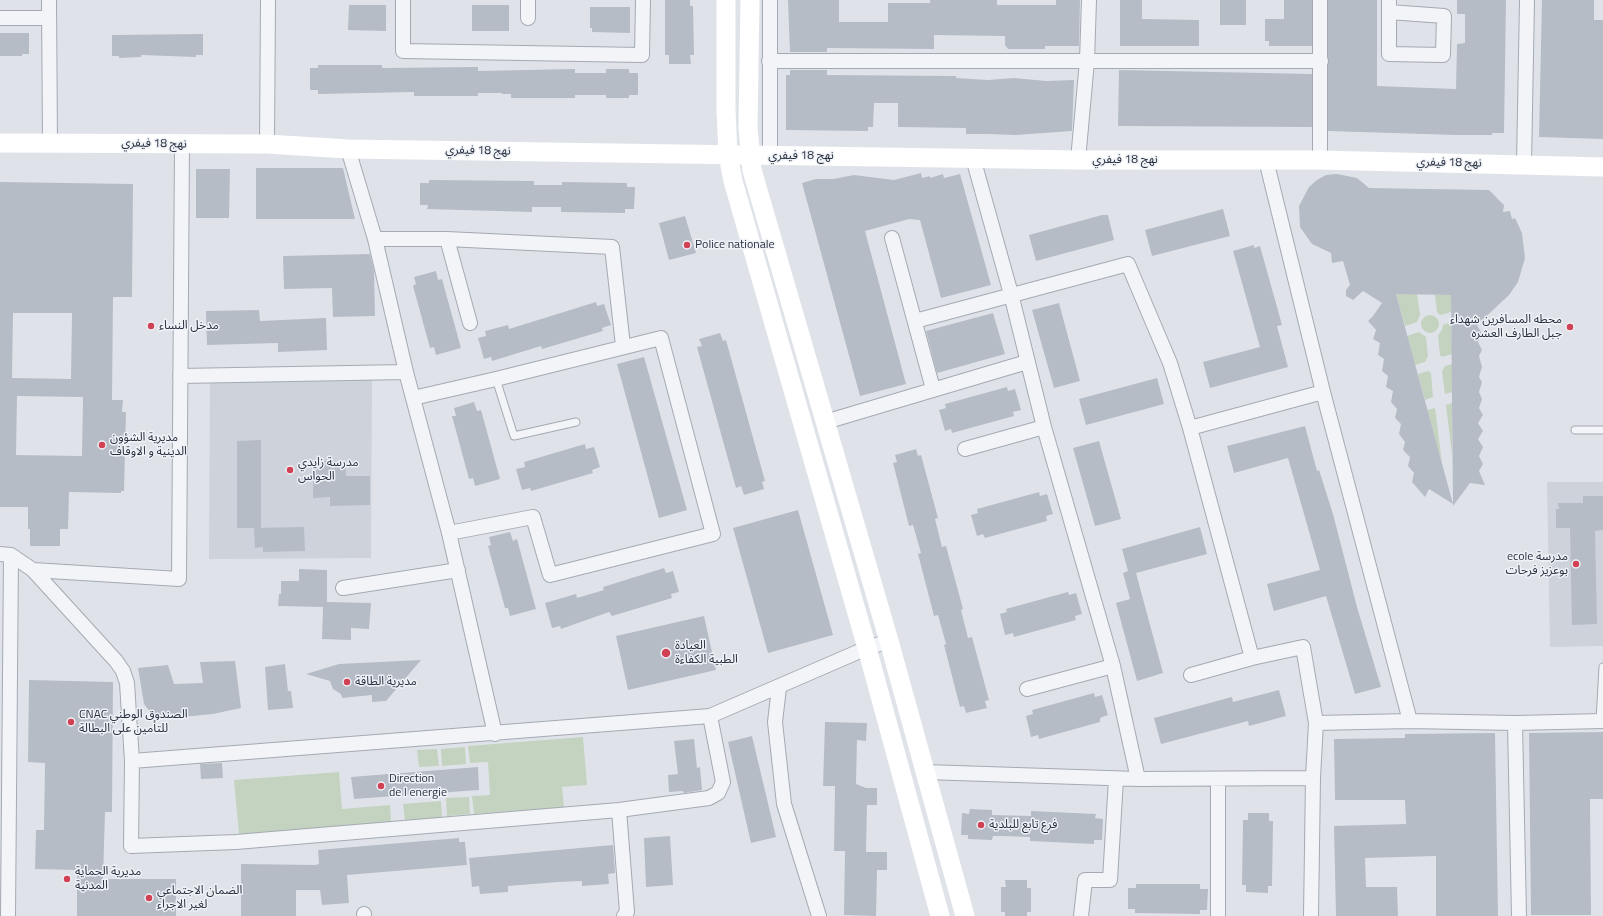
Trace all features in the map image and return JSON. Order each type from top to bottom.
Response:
[{"type":"main road","points":[[726,0],[726,110],[728,155],[738,202],[868,648],[940,916]]},
{"type":"main road","points":[[750,0],[748,128],[750,156],[756,186],[889,641],[965,916]]},
{"type":"main road","name":"نهج 18 فيفري","points":[[0,143],[267,144],[348,149],[750,156],[770,155],[1078,160],[1320,160],[1603,167]]},
{"type":"street","points":[[49,0],[50,142]]},
{"type":"street","points":[[267,144],[268,0]]},
{"type":"street","points":[[403,0],[403,51],[642,55],[642,0]]},
{"type":"street","points":[[528,0],[528,18]]},
{"type":"street","points":[[770,0],[770,155]]},
{"type":"street","points":[[1078,160],[1087,61],[1089,0]]},
{"type":"street","points":[[1320,0],[1320,160]]},
{"type":"street","points":[[1524,165],[1527,0]]},
{"type":"street","points":[[1389,6],[1444,16],[1443,55],[1389,54],[1389,6]]},
{"type":"street","points":[[0,18],[50,18]]},
{"type":"street","points":[[769,61],[1321,62]]},
{"type":"street","points":[[33,570],[179,579],[182,144]]},
{"type":"street","points":[[348,149],[375,239],[406,372],[449,533],[495,734]]},
{"type":"street","points":[[973,158],[1011,294],[1026,362],[1113,666],[1138,780]]},
{"type":"street","points":[[1266,160],[1323,392],[1410,721]]},
{"type":"street","points":[[892,238],[933,389]]},
{"type":"street","points":[[375,239],[447,239],[612,247],[623,346]]},
{"type":"street","points":[[447,239],[470,323]]},
{"type":"street","points":[[914,321],[1128,264],[1170,363],[1190,428],[1252,658]]},
{"type":"street","points":[[413,398],[661,338],[713,534],[550,575],[533,517],[449,533]]},
{"type":"street","points":[[825,422],[1026,362]]},
{"type":"street","points":[[180,376],[406,372]]},
{"type":"street","points":[[1190,428],[1323,392]]},
{"type":"street","points":[[965,449],[1044,427]]},
{"type":"street","points":[[5,554],[33,570],[116,661],[123,671],[127,683],[132,760],[131,846],[236,842],[619,810],[709,798],[718,793],[723,782],[710,716]]},
{"type":"street","points":[[5,554],[8,916]]},
{"type":"street","points":[[343,588],[458,570]]},
{"type":"street","points":[[132,760],[495,734],[710,716],[779,688],[868,648],[889,641]]},
{"type":"street","points":[[1191,675],[1252,658],[1303,647],[1316,723],[1312,778],[1311,916]]},
{"type":"street","points":[[1027,689],[1113,666]]},
{"type":"street","points":[[779,688],[775,722],[784,804],[819,916]]},
{"type":"street","points":[[1316,723],[1410,721],[1514,723],[1601,721]]},
{"type":"street","points":[[1514,723],[1519,916]]},
{"type":"street","points":[[925,772],[1138,780],[1312,778]]},
{"type":"street","points":[[1081,916],[1085,880],[1110,880],[1116,779]]},
{"type":"street","points":[[1218,780],[1218,916]]},
{"type":"street","points":[[619,810],[627,912],[624,916]]},
{"type":"lane","points":[[496,379],[514,436],[576,422]]},
{"type":"lane","points":[[1575,430],[1603,430]]},
{"type":"lane","points":[[1601,721],[1603,667]]},
{"type":"shaded area","name":"مدرسة زايدي الحواس","points":[[372,379],[371,558],[209,559],[210,382]]},
{"type":"shaded area","name":"ecole مدرسة بوعزيز فرحات","points":[[1547,482],[1603,482],[1603,646],[1550,647]]},
{"type":"green space","points":[[1396,294],[1417,294],[1420,315],[1417,322],[1405,326]]},
{"type":"green space","points":[[1435,295],[1451,295],[1451,312],[1440,315],[1437,312]]},
{"type":"green space","points":[[1430,315],[1436,318],[1439,324],[1436,330],[1430,333],[1424,330],[1421,324],[1424,318]]},
{"type":"green space","points":[[1451,322],[1452,354],[1442,357],[1440,355],[1438,335],[1442,330],[1443,325]]},
{"type":"green space","points":[[1419,332],[1426,337],[1428,356],[1425,362],[1415,365],[1407,336]]},
{"type":"green space","points":[[1452,364],[1452,392],[1445,394],[1442,371],[1445,366]]},
{"type":"green space","points":[[1428,371],[1431,373],[1433,397],[1425,400],[1418,374]]},
{"type":"green space","points":[[1452,403],[1452,455],[1446,405]]},
{"type":"green space","points":[[1435,408],[1442,463],[1427,410]]},
{"type":"green space","points":[[583,737],[587,785],[562,787],[564,807],[474,814],[472,796],[490,795],[488,762],[470,763],[468,746]]},
{"type":"green space","points":[[465,747],[466,764],[442,766],[441,749]]},
{"type":"green space","points":[[437,749],[439,766],[419,767],[417,750]]},
{"type":"green space","points":[[339,772],[342,809],[390,805],[391,822],[239,834],[234,780]]},
{"type":"green space","points":[[469,797],[470,814],[447,816],[446,798]]},
{"type":"green space","points":[[441,801],[442,819],[405,821],[403,804]]},
{"type":"building","points":[[665,0],[690,0],[690,6],[693,6],[694,55],[690,55],[691,64],[669,64],[669,55],[665,55]]},
{"type":"building","points":[[788,0],[839,0],[839,22],[888,22],[888,3],[930,3],[930,0],[997,0],[997,5],[1056,5],[1056,0],[1080,0],[1079,46],[1045,46],[1045,49],[1008,49],[1005,45],[1005,36],[934,35],[934,49],[827,48],[827,52],[790,52]]},
{"type":"building","points":[[1120,0],[1142,0],[1142,19],[1199,20],[1199,46],[1120,46]]},
{"type":"building","points":[[1220,0],[1246,0],[1246,25],[1220,25]]},
{"type":"building","points":[[1284,0],[1312,0],[1312,46],[1269,46],[1269,41],[1265,41],[1265,19],[1284,19]]},
{"type":"building","points":[[1328,0],[1377,0],[1377,86],[1456,89],[1457,44],[1465,43],[1465,14],[1457,14],[1457,0],[1506,0],[1504,133],[1492,133],[1492,135],[1456,135],[1328,131]]},
{"type":"building","points":[[1542,0],[1594,0],[1594,20],[1603,20],[1603,139],[1539,137]]},
{"type":"building","points":[[349,5],[386,5],[386,31],[348,30]]},
{"type":"building","points":[[472,5],[509,5],[509,31],[472,31]]},
{"type":"building","points":[[590,7],[630,7],[630,33],[592,32],[592,28],[590,28]]},
{"type":"building","points":[[0,33],[29,33],[29,54],[22,54],[22,56],[0,56]]},
{"type":"building","points":[[203,34],[203,55],[196,55],[196,57],[141,55],[141,57],[119,58],[119,56],[112,56],[112,35]]},
{"type":"building","points":[[318,65],[382,65],[382,68],[478,67],[478,71],[575,69],[575,73],[606,73],[606,69],[629,69],[629,73],[638,73],[638,95],[629,95],[629,98],[606,98],[606,95],[575,95],[575,98],[511,98],[511,94],[502,93],[478,93],[478,96],[414,96],[414,92],[318,94],[318,90],[310,90],[310,68],[318,68]]},
{"type":"building","points":[[790,70],[827,70],[827,75],[956,76],[956,78],[988,80],[1014,78],[1046,81],[1074,80],[1072,131],[1016,135],[966,134],[966,128],[898,127],[898,103],[874,103],[873,127],[868,127],[868,131],[786,130],[786,75],[790,75]]},
{"type":"building","points":[[1119,70],[1312,74],[1312,127],[1118,126]]},
{"type":"building","points":[[256,168],[343,168],[355,219],[256,219]]},
{"type":"building","points":[[196,169],[230,169],[229,218],[196,218]]},
{"type":"building","points":[[921,173],[922,178],[930,176],[930,178],[943,174],[944,178],[960,174],[991,285],[941,298],[920,220],[909,219],[865,231],[906,384],[860,396],[802,183],[816,179],[833,179],[854,175],[894,180]]},
{"type":"building","points":[[1337,174],[1357,178],[1369,188],[1489,190],[1504,205],[1503,212],[1510,211],[1512,219],[1515,218],[1522,233],[1525,258],[1518,282],[1509,295],[1477,325],[1482,334],[1478,342],[1482,350],[1479,356],[1482,367],[1479,377],[1482,382],[1479,392],[1482,399],[1479,408],[1483,415],[1478,423],[1483,431],[1478,439],[1483,447],[1479,456],[1483,464],[1479,471],[1485,485],[1470,483],[1453,506],[1453,504],[1429,489],[1425,497],[1412,482],[1414,473],[1408,466],[1410,457],[1403,450],[1405,442],[1399,434],[1401,424],[1395,418],[1397,409],[1391,402],[1393,391],[1386,387],[1388,376],[1382,371],[1384,359],[1378,355],[1380,343],[1373,339],[1376,330],[1368,321],[1382,303],[1363,291],[1353,300],[1346,296],[1346,290],[1350,285],[1343,261],[1332,263],[1331,253],[1312,244],[1300,227],[1299,206],[1309,187],[1326,175]],"holes":[[[1396,294],[1451,295],[1453,504]]]},
{"type":"building","points":[[429,180],[534,181],[534,185],[562,185],[562,182],[627,183],[627,187],[635,187],[634,209],[625,209],[625,213],[561,212],[561,207],[532,207],[532,212],[427,209],[428,205],[420,205],[420,183],[429,183]]},
{"type":"building","points":[[0,182],[133,184],[132,297],[113,297],[112,400],[123,400],[122,412],[126,412],[124,491],[121,491],[121,493],[69,492],[68,529],[60,529],[60,546],[30,546],[28,507],[0,507]],"holes":[[[13,313],[72,313],[71,379],[12,378]],[[17,396],[83,397],[82,456],[16,455]]]},
{"type":"building","points":[[1223,209],[1230,236],[1152,256],[1145,230]]},
{"type":"building","points":[[1102,215],[1108,215],[1114,240],[1036,261],[1029,235]]},
{"type":"building","points":[[685,216],[696,253],[669,260],[659,223]]},
{"type":"building","points":[[1254,245],[1254,248],[1260,246],[1282,325],[1277,326],[1288,367],[1210,388],[1203,362],[1260,347],[1233,251]]},
{"type":"building","points":[[370,254],[374,271],[375,316],[333,317],[332,288],[284,289],[283,256]]},
{"type":"building","points":[[436,271],[438,280],[442,279],[461,348],[436,355],[434,347],[430,348],[413,286],[416,284],[414,277]]},
{"type":"building","points":[[596,302],[597,306],[604,304],[611,325],[602,328],[603,331],[542,349],[541,346],[492,361],[491,357],[484,359],[478,338],[486,336],[485,331],[508,325],[509,329]]},
{"type":"building","points":[[1059,303],[1080,381],[1054,388],[1032,310]]},
{"type":"building","points":[[259,310],[260,321],[326,318],[327,350],[278,352],[278,343],[207,345],[206,311]]},
{"type":"building","points":[[993,313],[1005,354],[937,373],[926,331]]},
{"type":"building","points":[[720,333],[723,341],[726,340],[765,481],[762,482],[764,489],[744,495],[741,486],[736,488],[697,347],[702,346],[699,339]]},
{"type":"building","points":[[644,357],[687,510],[659,518],[617,364]]},
{"type":"building","points":[[1157,378],[1164,404],[1086,425],[1079,399]]},
{"type":"building","points":[[1007,387],[1008,391],[1015,389],[1021,410],[1013,412],[1014,416],[952,433],[951,429],[945,431],[939,410],[946,408],[945,404]]},
{"type":"building","points":[[474,402],[477,411],[481,410],[500,479],[475,486],[473,478],[469,479],[452,416],[456,416],[454,408]]},
{"type":"building","points":[[1305,426],[1317,471],[1319,470],[1333,514],[1357,607],[1381,687],[1355,694],[1326,596],[1274,611],[1272,605],[1267,584],[1320,570],[1288,458],[1234,473],[1227,446]]},
{"type":"building","points":[[261,440],[261,528],[237,528],[237,441]]},
{"type":"building","points":[[1099,441],[1121,519],[1095,526],[1073,448]]},
{"type":"building","points":[[585,444],[586,449],[594,447],[600,467],[592,470],[593,473],[531,491],[530,488],[522,490],[516,469],[525,467],[524,462]]},
{"type":"building","points":[[916,449],[918,456],[921,455],[938,518],[935,519],[942,547],[946,546],[963,609],[961,610],[968,638],[972,637],[989,700],[985,701],[987,708],[966,713],[964,706],[960,707],[944,645],[946,644],[938,615],[934,616],[918,554],[921,553],[913,525],[909,526],[893,463],[897,462],[895,455]]},
{"type":"building","points":[[314,461],[345,461],[346,476],[370,476],[370,505],[330,506],[330,497],[313,498]]},
{"type":"building","points":[[1039,492],[1040,496],[1047,494],[1053,514],[1046,516],[1047,521],[985,538],[983,534],[977,536],[971,515],[978,513],[977,509]]},
{"type":"building","points":[[1583,496],[1603,496],[1603,530],[1595,531],[1597,624],[1572,625],[1570,528],[1556,528],[1556,509],[1559,509],[1558,503],[1583,503]]},
{"type":"building","points":[[798,510],[833,635],[768,653],[733,528]]},
{"type":"building","points":[[304,527],[305,551],[263,552],[263,547],[255,548],[254,528]]},
{"type":"building","points":[[1200,527],[1207,554],[1136,573],[1163,673],[1137,681],[1116,603],[1130,599],[1123,573],[1128,571],[1122,549]]},
{"type":"building","points":[[510,532],[513,541],[517,539],[536,609],[510,616],[508,608],[505,608],[488,546],[491,545],[489,537]]},
{"type":"building","points":[[664,568],[666,573],[673,571],[679,592],[671,594],[672,598],[612,616],[609,612],[561,629],[560,626],[552,628],[545,603],[576,594],[577,598],[604,590],[603,587]]},
{"type":"building","points":[[299,569],[327,570],[327,602],[371,603],[369,629],[351,628],[351,640],[322,639],[323,607],[278,606],[279,594],[281,594],[281,581],[299,581]]},
{"type":"building","points":[[1068,592],[1069,595],[1076,593],[1082,614],[1075,616],[1076,620],[1014,637],[1013,633],[1005,635],[1000,614],[1007,612],[1006,609]]},
{"type":"building","name":"العيادة الطبية الكفاءة","points":[[704,616],[716,670],[628,690],[616,636]]},
{"type":"building","points":[[421,660],[386,701],[372,702],[372,695],[342,698],[341,694],[333,689],[330,681],[306,674],[339,664]]},
{"type":"building","points":[[235,661],[241,708],[213,714],[171,718],[152,714],[144,704],[138,668],[168,665],[174,684],[203,683],[200,662]]},
{"type":"building","points":[[285,664],[288,691],[291,691],[293,708],[268,710],[265,667]]},
{"type":"building","points":[[29,680],[113,682],[112,812],[105,812],[103,879],[176,879],[176,916],[77,916],[77,870],[35,869],[36,830],[44,830],[45,763],[28,762]]},
{"type":"building","points":[[1279,690],[1286,716],[1249,726],[1248,721],[1161,744],[1154,718],[1232,697],[1233,702]]},
{"type":"building","points":[[1094,693],[1095,697],[1102,695],[1108,715],[1100,718],[1100,722],[1039,739],[1038,735],[1031,737],[1026,716],[1033,714],[1032,710]]},
{"type":"building","points":[[825,722],[867,723],[866,741],[857,740],[856,784],[866,788],[877,788],[877,805],[867,805],[866,852],[887,852],[887,870],[877,870],[876,916],[844,915],[845,851],[834,851],[835,786],[823,786]]},
{"type":"building","points":[[1603,732],[1603,799],[1590,799],[1591,915],[1531,915],[1529,733]]},
{"type":"building","points":[[1495,733],[1498,916],[1436,916],[1436,856],[1365,858],[1366,887],[1397,887],[1398,916],[1336,916],[1334,826],[1406,824],[1405,800],[1335,800],[1334,739],[1405,738],[1405,734]]},
{"type":"building","points":[[752,736],[776,837],[751,843],[728,742]]},
{"type":"building","points":[[694,739],[697,768],[700,767],[702,790],[684,793],[683,791],[669,792],[668,775],[678,774],[674,741]]},
{"type":"building","points":[[222,763],[223,778],[201,779],[200,764]]},
{"type":"building","points":[[478,767],[479,790],[354,799],[351,777]]},
{"type":"building","points":[[970,809],[992,810],[992,815],[1031,816],[1031,811],[1096,814],[1095,818],[1103,819],[1102,840],[1094,840],[1094,844],[1030,841],[1030,837],[993,836],[992,840],[968,839],[968,835],[961,835],[962,813],[969,814]]},
{"type":"building","points":[[1248,813],[1269,813],[1269,821],[1273,821],[1272,886],[1268,886],[1268,893],[1246,892],[1246,885],[1242,885],[1243,820],[1248,820]]},
{"type":"building","points":[[670,836],[673,885],[646,887],[644,838]]},
{"type":"building","points":[[459,838],[459,842],[465,842],[467,865],[347,875],[349,903],[322,905],[320,890],[296,890],[296,916],[241,916],[241,864],[315,865],[319,864],[318,850]]},
{"type":"building","points":[[613,845],[615,873],[608,874],[609,884],[582,886],[582,881],[558,882],[508,886],[508,892],[480,894],[479,886],[472,887],[469,858]]},
{"type":"building","points":[[1005,880],[1027,880],[1027,888],[1031,888],[1031,912],[1027,912],[1027,916],[1005,916],[1005,912],[1001,912],[1001,887],[1006,887]]},
{"type":"building","points":[[1136,884],[1200,884],[1200,889],[1208,889],[1207,910],[1200,910],[1200,914],[1135,913],[1135,909],[1128,909],[1128,888],[1136,888]]},
{"type":"place","name":"Police nationale","points":[[687,245]]},
{"type":"place","name":"مدخل النساء","points":[[151,326]]},
{"type":"place","name":"محطه المسافرين شهداء جبل الطارف العشره","points":[[1570,327]]},
{"type":"place","name":"مديرية الشؤون الدينية و الاوقاف","points":[[102,445]]},
{"type":"place","name":"مدرسة زايدي الحواس","points":[[290,470]]},
{"type":"place","name":"ecole مدرسة بوعزيز فرحات","points":[[1576,564]]},
{"type":"place","name":"العيادة الطبية الكفاءة","points":[[666,653]]},
{"type":"place","name":"مديرية الطاقة","points":[[347,682]]},
{"type":"place","name":"CNAC الصندوق الوطني للتأمين على البطالة","points":[[71,722]]},
{"type":"place","name":"Direction de l energie","points":[[381,786]]},
{"type":"place","name":"فرع تابع للبلدية","points":[[981,825]]},
{"type":"place","name":"مديرية الحماية المدنية","points":[[67,879]]},
{"type":"place","name":"الضمان الاجتماعي لغير الاجراء","points":[[149,898]]}]
